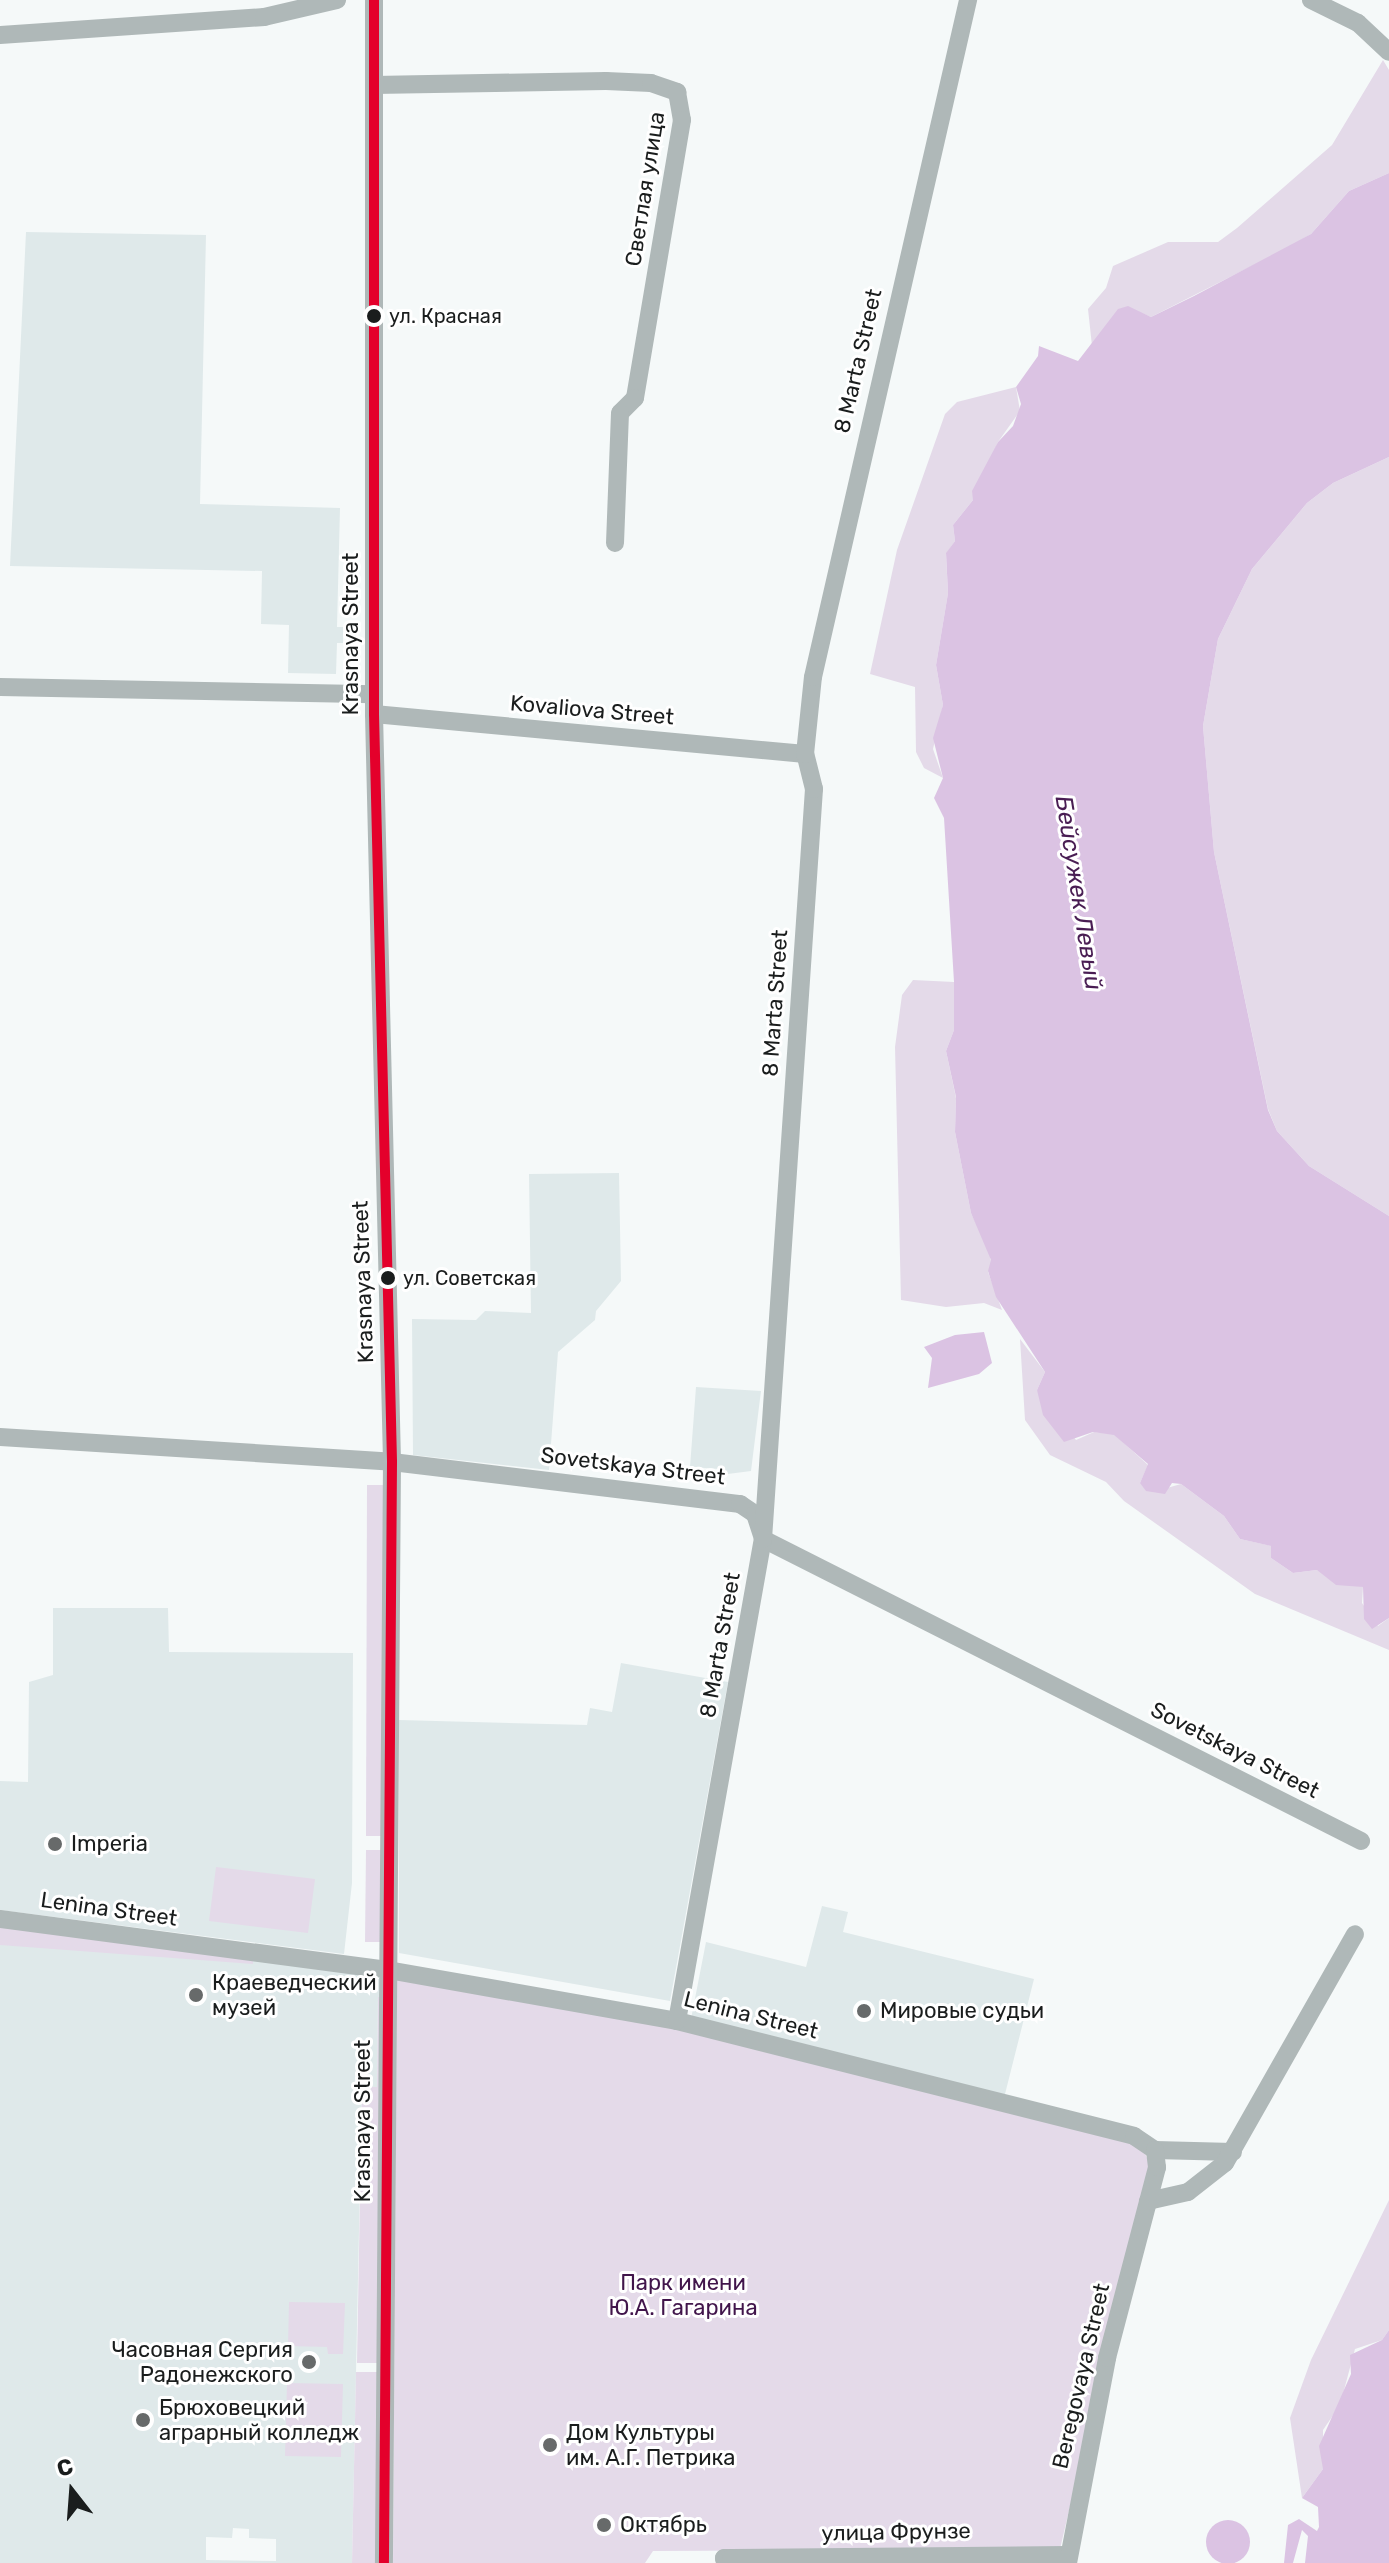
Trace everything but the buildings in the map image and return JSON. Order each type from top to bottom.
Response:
[{"type":"street","points":[[0,35],[264,17],[337,0]]},
{"type":"street","name":"Krasnaya Street","points":[[374,0],[374,714],[392,1462],[384,2563]]},
{"type":"street","name":"8 Marta Street","points":[[677,2021],[763,1539],[814,789],[805,754],[826,603],[968,0]]},
{"type":"street","points":[[1311,0],[1358,23],[1389,52]]},
{"type":"street","name":"Светлая улица","points":[[374,85],[606,81],[651,83],[677,92],[682,120],[635,398],[620,413],[615,543]]},
{"type":"street","points":[[0,687],[374,694]]},
{"type":"street","name":"Kovaliova Street","points":[[374,714],[805,754]]},
{"type":"street","name":"Sovetskaya Street","points":[[0,1437],[392,1462],[740,1504],[755,1514],[763,1539],[1361,1841]]},
{"type":"street","name":"Lenina Street","points":[[0,1919],[388,1970],[677,2021],[1134,2136],[1155,2150],[1233,2152]]},
{"type":"street","points":[[1148,2201],[1204,2184],[1233,2152],[1355,1934]]},
{"type":"street","name":"Beregovaya Street","points":[[1068,2559],[1107,2358],[1148,2201],[1155,2150]]},
{"type":"street","name":"улица Фрунзе","points":[[725,2560],[1068,2559]]},
{"type":"shaded area","points":[[26,232],[206,235],[200,504],[340,508],[337,627],[343,627],[343,643],[337,643],[336,674],[288,673],[289,625],[261,624],[262,571],[10,566]]},
{"type":"shaded area","points":[[619,1173],[621,1281],[596,1311],[595,1320],[558,1352],[549,1470],[413,1455],[412,1319],[476,1320],[485,1311],[531,1313],[529,1174]]},
{"type":"shaded area","points":[[696,1387],[761,1391],[751,1471],[720,1475],[720,1469],[690,1467]]},
{"type":"shaded area","points":[[53,1608],[168,1608],[169,1652],[353,1653],[352,1883],[344,1954],[0,1910],[0,1781],[28,1782],[29,1682],[53,1675]]},
{"type":"shaded area","points":[[621,1663],[728,1682],[670,2001],[399,1953],[399,1720],[587,1725],[590,1708],[612,1712]]},
{"type":"shaded area","points":[[822,1906],[848,1912],[843,1932],[1034,1979],[1004,2098],[691,2019],[706,1942],[806,1967]]},
{"type":"shaded area","points":[[0,1923],[384,1974],[384,1997],[378,1997],[377,2087],[362,2088],[352,2563],[0,2563]],"holes":[[[233,2528],[249,2529],[249,2538],[276,2539],[276,2561],[206,2560],[206,2537],[232,2538]]]},
{"type":"green space","points":[[1383,60],[1389,70],[1389,173],[1349,191],[1311,234],[1291,246],[1151,317],[1134,310],[1092,346],[1088,309],[1106,288],[1113,266],[1168,242],[1218,242],[1237,228],[1332,145]]},
{"type":"green space","points":[[1016,387],[1020,411],[998,442],[973,500],[953,525],[955,541],[946,554],[948,593],[936,665],[943,705],[933,749],[943,778],[924,768],[916,752],[915,687],[870,674],[897,550],[945,414],[957,402]]},
{"type":"green space","points":[[1389,457],[1389,1216],[1309,1166],[1277,1131],[1268,1109],[1214,852],[1203,726],[1218,639],[1252,569],[1307,503],[1333,483]]},
{"type":"green space","points":[[913,980],[954,982],[954,1030],[946,1051],[956,1098],[955,1132],[971,1213],[988,1248],[992,1265],[988,1272],[1002,1310],[984,1303],[946,1307],[901,1300],[895,1047],[902,995]]},
{"type":"green space","points":[[1020,1339],[1045,1372],[1037,1390],[1076,1440],[1094,1432],[1114,1434],[1148,1465],[1140,1483],[1167,1488],[1181,1484],[1224,1516],[1240,1539],[1272,1546],[1271,1558],[1293,1573],[1317,1570],[1363,1587],[1362,1603],[1378,1626],[1389,1618],[1389,1650],[1255,1594],[1124,1501],[1106,1482],[1050,1455],[1025,1420]]},
{"type":"green space","points":[[367,1485],[385,1485],[384,1836],[366,1836]]},
{"type":"green space","points":[[366,1850],[383,1850],[383,1942],[365,1942]]},
{"type":"green space","points":[[216,1867],[315,1879],[308,1933],[209,1921]]},
{"type":"green space","points":[[0,1923],[253,1957],[253,1964],[0,1945]]},
{"type":"green space","name":"Парк имени Ю.А. Гагарина","points":[[397,1978],[676,2028],[1130,2143],[1144,2151],[1150,2165],[1060,2549],[653,2551],[645,2563],[393,2563]]},
{"type":"green space","points":[[378,1997],[384,1997],[381,2363],[357,2363],[362,2087],[377,2087]]},
{"type":"green space","points":[[1389,2200],[1389,2330],[1382,2340],[1355,2349],[1340,2405],[1323,2430],[1323,2469],[1302,2498],[1290,2418],[1311,2360]]},
{"type":"green space","points":[[289,2302],[345,2303],[343,2354],[328,2354],[327,2347],[288,2346]]},
{"type":"green space","points":[[356,2372],[381,2372],[380,2563],[352,2563]]},
{"type":"green space","points":[[287,2383],[343,2384],[341,2457],[285,2456]]},
{"type":"water","name":"Бейсужек Левый","points":[[1389,173],[1389,457],[1333,483],[1307,503],[1252,569],[1218,639],[1203,726],[1214,852],[1268,1110],[1277,1131],[1309,1166],[1389,1216],[1389,1618],[1372,1629],[1364,1619],[1363,1587],[1336,1585],[1317,1570],[1293,1573],[1271,1558],[1271,1546],[1240,1539],[1224,1516],[1181,1484],[1172,1483],[1165,1494],[1146,1491],[1140,1483],[1148,1464],[1114,1435],[1093,1432],[1064,1442],[1043,1415],[1037,1390],[1045,1372],[996,1297],[988,1271],[991,1260],[971,1213],[955,1132],[956,1097],[946,1051],[954,1030],[954,982],[944,818],[934,798],[943,778],[933,738],[943,705],[936,665],[948,593],[946,553],[955,541],[953,525],[973,500],[972,491],[998,442],[1013,426],[1021,404],[1016,387],[1038,356],[1039,346],[1078,361],[1118,309],[1128,306],[1151,317],[1194,296],[1311,234],[1349,191]]},
{"type":"water","points":[[984,1332],[992,1363],[979,1374],[928,1388],[932,1358],[924,1347],[955,1335]]},
{"type":"water","points":[[1389,2330],[1389,2563],[1305,2563],[1308,2536],[1302,2530],[1293,2563],[1284,2563],[1288,2525],[1299,2519],[1317,2531],[1319,2527],[1318,2507],[1302,2498],[1323,2469],[1319,2446],[1351,2374],[1350,2355],[1382,2340]]},
{"type":"water","points":[[1228,2520],[1243,2527],[1250,2542],[1243,2557],[1228,2564],[1213,2557],[1206,2542],[1213,2527]]},
{"type":"transit line","points":[[374,0],[374,714],[392,1462],[384,2563]]},
{"type":"place","name":"ул. Красная","points":[[374,316]]},
{"type":"place","name":"ул. Советская","points":[[388,1278]]},
{"type":"place","name":"Imperia","points":[[55,1844]]},
{"type":"place","name":"Краеведческий музей","points":[[196,1995]]},
{"type":"place","name":"Мировые судьи","points":[[864,2011]]},
{"type":"place","name":"Часовная Сергия Радонежского","points":[[309,2362]]},
{"type":"place","name":"Брюховецкий аграрный колледж","points":[[143,2420]]},
{"type":"place","name":"Дом Культуры им. А.Г. Петрика","points":[[550,2445]]},
{"type":"place","name":"Октябрь","points":[[604,2525]]}]
